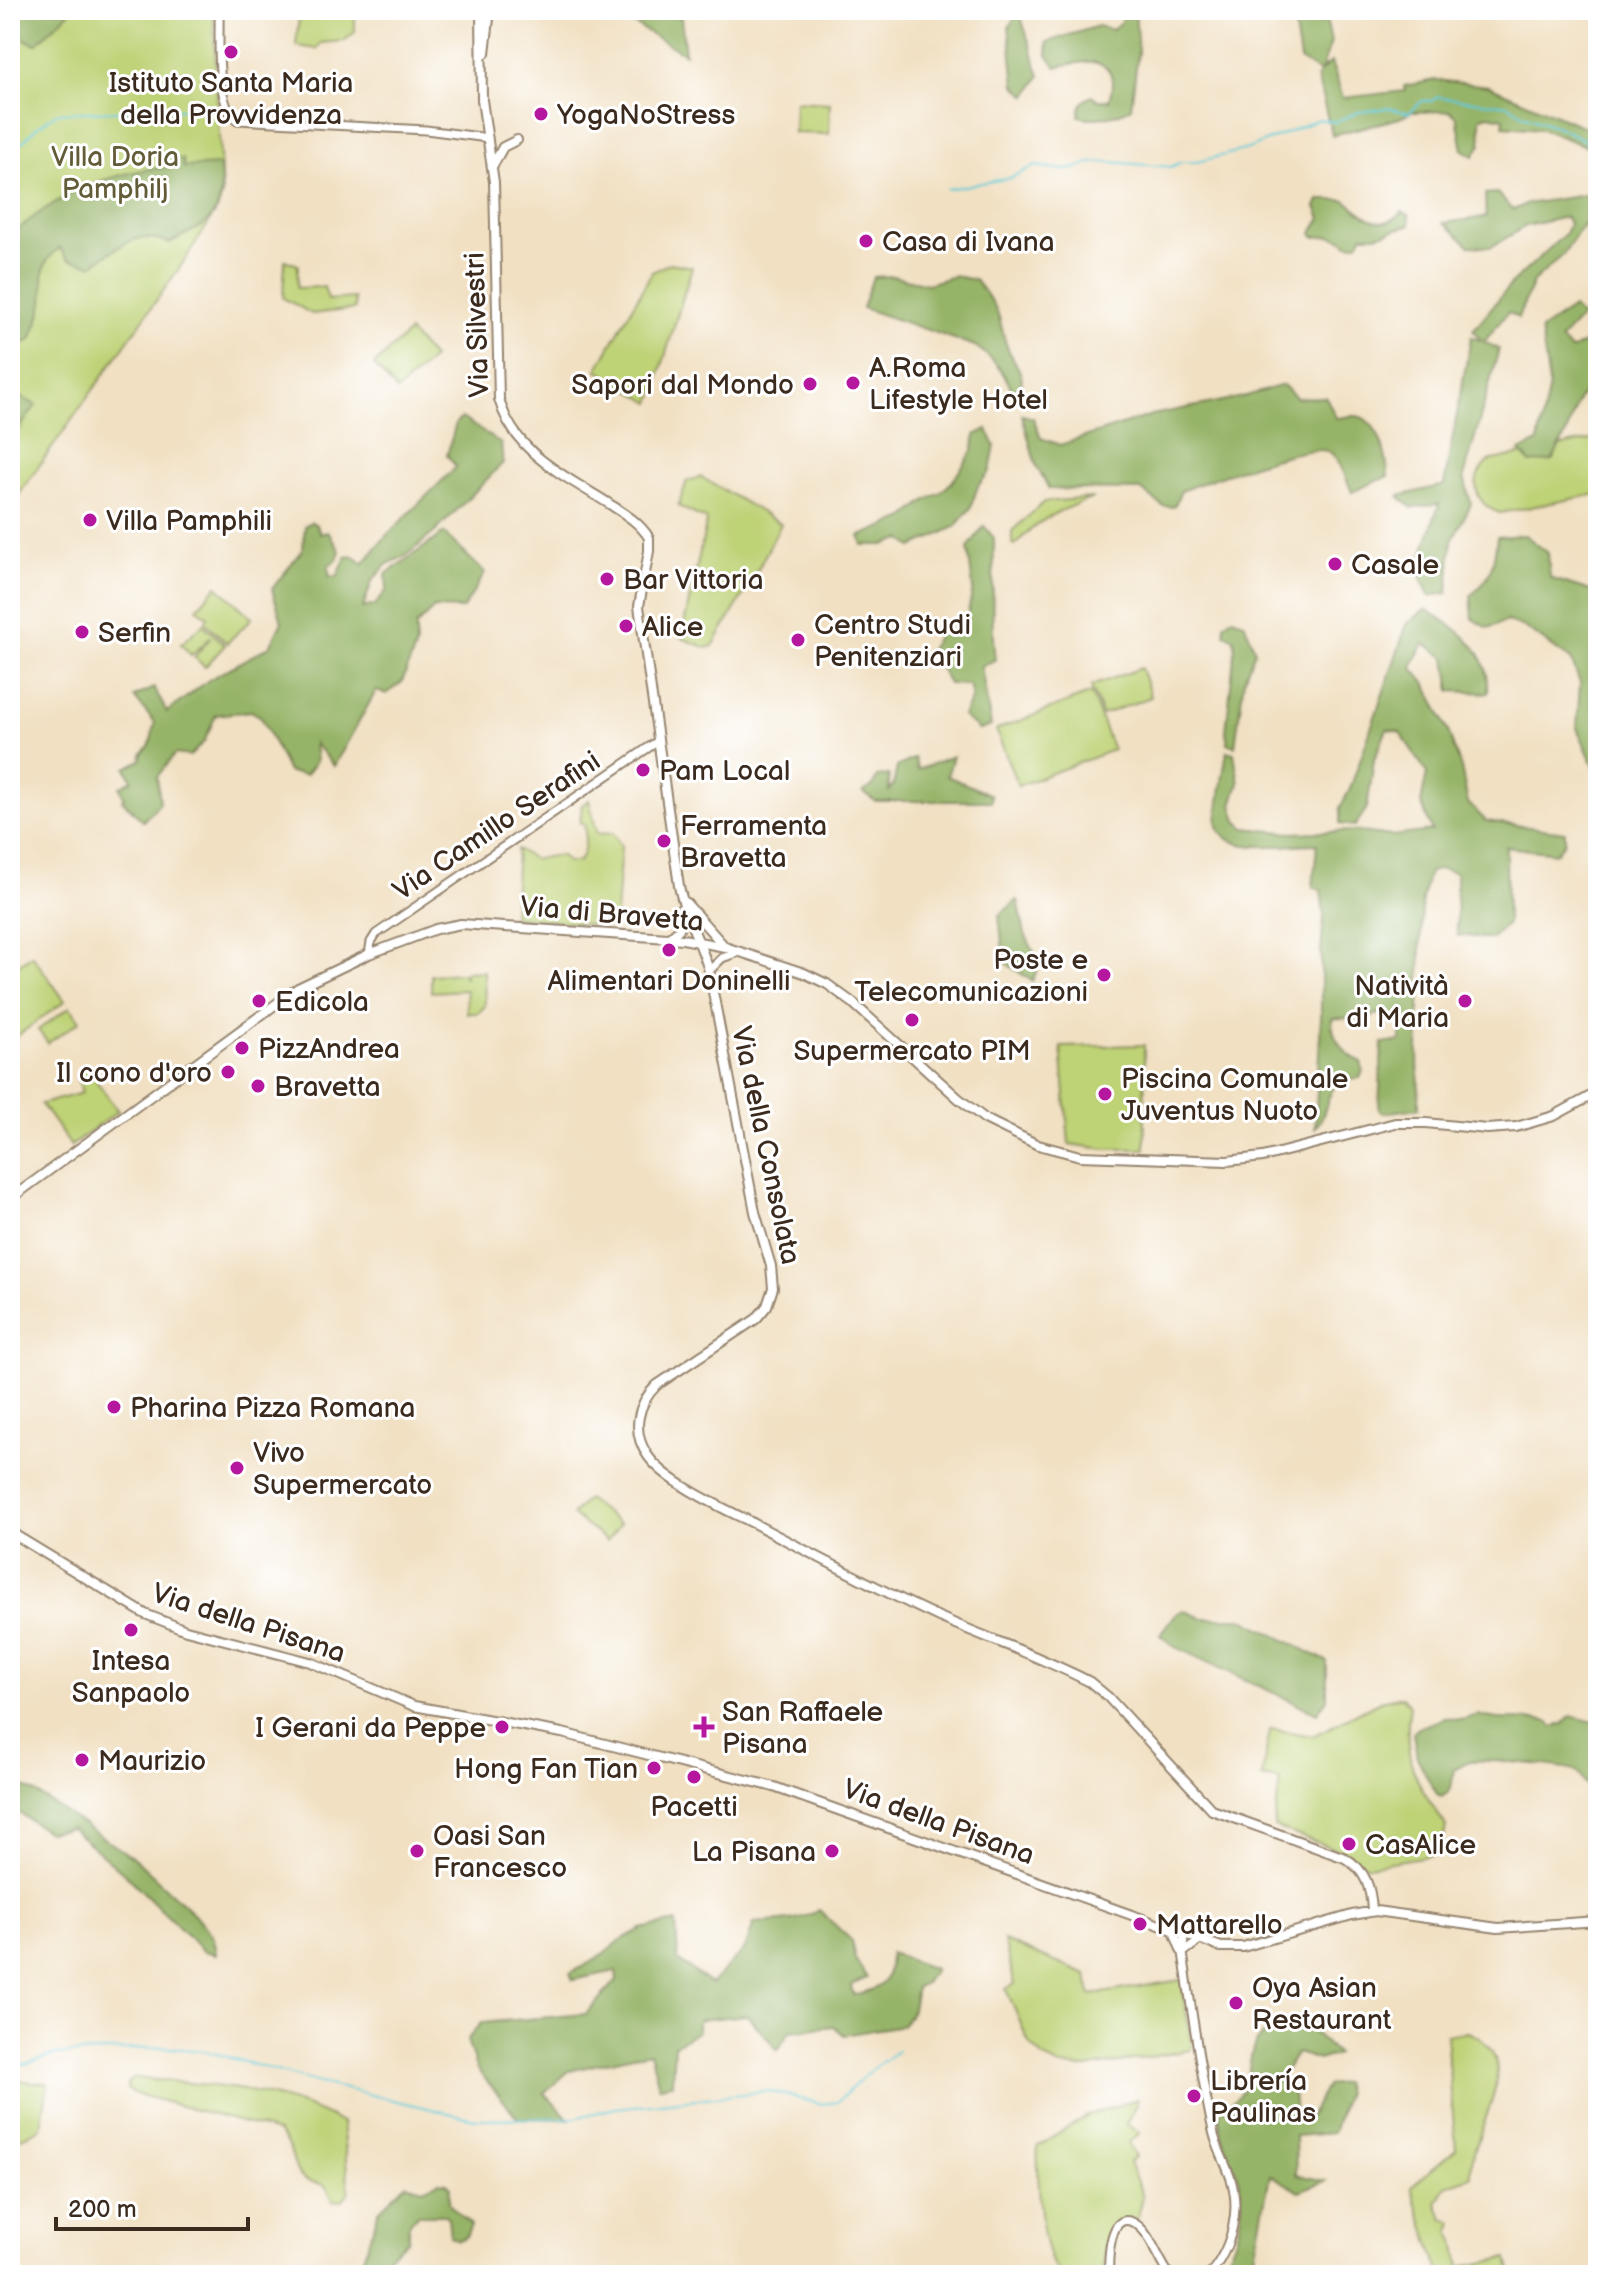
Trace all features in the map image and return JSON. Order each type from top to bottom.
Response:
[{"type":"main road","name":"Via Silvestri","points":[[481,10],[482,100],[492,165],[497,379],[504,415],[515,436],[533,454],[633,520],[646,532],[650,543],[639,600],[658,741]]},
{"type":"main road","name":"Via Silvestri","points":[[483,65],[490,10]]},
{"type":"main road","points":[[492,165],[501,149],[517,140]]},
{"type":"main road","points":[[658,741],[681,896],[699,941]]},
{"type":"main road","points":[[669,938],[676,934],[680,926],[681,896]]},
{"type":"main road","points":[[681,896],[725,947]]},
{"type":"main road","name":"Via di Bravetta","points":[[10,1199],[287,995],[369,954],[436,929],[461,924],[699,941],[789,967],[822,981],[853,1003],[985,1119],[1038,1145],[1080,1156],[1227,1161],[1274,1154],[1395,1123],[1420,1122],[1487,1129],[1510,1127],[1554,1116],[1598,1092]]},
{"type":"main road","name":"Via della Consolata","points":[[699,941],[709,971],[755,1212],[771,1266],[773,1288],[767,1306],[756,1319],[657,1385],[647,1395],[638,1419],[642,1445],[655,1465],[704,1498],[925,1611],[1090,1682],[1108,1697],[1209,1808],[1352,1862],[1365,1876],[1372,1911]]},
{"type":"main road","name":"Via della Pisana","points":[[10,1532],[149,1617],[174,1626],[300,1659],[414,1706],[548,1730],[774,1787],[1225,1948],[1240,1947],[1372,1911],[1498,1928],[1598,1921]]},
{"type":"street","points":[[219,10],[223,94],[229,114],[234,119],[246,123],[426,130],[488,138]]},
{"type":"street","name":"Via Camillo Serafini","points":[[369,954],[376,934],[658,741]]},
{"type":"street","points":[[709,971],[722,958],[739,952]]},
{"type":"street","points":[[1173,1930],[1183,1953]]},
{"type":"street","points":[[1184,1933],[1183,1953],[1212,2128],[1232,2176],[1234,2190],[1234,2219],[1229,2244],[1209,2275]]},
{"type":"street","points":[[1183,1953],[1200,1940]]},
{"type":"street","points":[[1109,2275],[1111,2237],[1116,2227],[1126,2222],[1142,2229],[1170,2275]]},
{"type":"green space","name":"Villa Doria Pamphilj","points":[[10,10],[213,10],[222,195],[218,208],[185,260],[10,507]]},
{"type":"green space","points":[[10,10],[72,10],[36,44],[10,33]]},
{"type":"green space","points":[[349,10],[355,13],[355,32],[344,41],[321,43],[317,49],[296,46],[299,17]]},
{"type":"green space","points":[[610,10],[663,10],[681,18],[685,54]]},
{"type":"green space","points":[[1123,10],[1135,10],[1138,52],[1131,107],[1106,117],[1079,116],[1082,103],[1090,97],[1109,100],[1111,74],[1106,67],[1090,62],[1056,67],[1048,56],[1047,42],[1098,26],[1112,30],[1121,22]]},
{"type":"green space","points":[[1292,10],[1324,10],[1331,42],[1321,71],[1331,62],[1343,98],[1405,91],[1404,86],[1436,80],[1489,86],[1598,133],[1598,151],[1542,129],[1503,126],[1504,118],[1488,115],[1480,118],[1481,144],[1474,156],[1463,150],[1457,117],[1450,111],[1411,112],[1400,118],[1332,135],[1317,77],[1320,73],[1300,60]]},
{"type":"green space","points":[[1019,11],[1040,76],[1027,96],[1015,85],[1009,27]]},
{"type":"green space","points":[[795,101],[830,103],[829,134],[794,133]]},
{"type":"green space","points":[[173,159],[183,159],[184,167],[220,165],[220,197],[213,216],[197,229],[169,243],[157,239],[137,239],[119,246],[92,265],[68,259],[60,248],[44,268],[42,308],[31,340],[10,348],[10,237],[45,209],[85,187],[128,173],[173,167]]},
{"type":"green space","points":[[1497,193],[1513,210],[1527,204],[1598,193],[1598,275],[1592,261],[1585,222],[1563,255],[1533,282],[1518,318],[1508,312],[1484,342],[1499,349],[1464,477],[1471,504],[1452,541],[1448,593],[1429,596],[1418,568],[1439,504],[1412,508],[1399,496],[1444,485],[1471,337],[1481,340],[1473,330],[1512,283],[1565,234],[1569,224],[1566,217],[1526,226],[1491,247],[1470,246],[1444,223],[1486,217],[1485,194]]},
{"type":"green space","points":[[1319,200],[1345,200],[1365,216],[1380,222],[1395,219],[1402,212],[1409,215],[1410,225],[1377,235],[1362,235],[1359,242],[1354,244],[1336,237],[1314,237],[1312,233],[1321,218],[1316,207]]},
{"type":"green space","points":[[285,260],[298,265],[297,288],[324,287],[328,300],[354,298],[355,309],[312,314],[283,298]]},
{"type":"green space","points":[[670,263],[692,267],[651,403],[597,370],[652,272]]},
{"type":"green space","points":[[893,276],[927,284],[954,276],[975,280],[997,312],[1006,345],[1022,378],[1019,389],[1014,394],[998,367],[975,346],[862,308],[873,277]]},
{"type":"green space","points":[[1573,308],[1582,317],[1560,340],[1571,350],[1598,335],[1598,376],[1579,398],[1552,461],[1530,463],[1520,451],[1538,442],[1549,385],[1541,330]]},
{"type":"green space","points":[[409,332],[433,358],[397,391],[374,365]]},
{"type":"green space","points":[[1283,385],[1297,398],[1326,397],[1336,418],[1356,416],[1371,424],[1384,449],[1388,476],[1352,492],[1335,457],[1321,450],[1282,456],[1193,486],[1181,491],[1174,507],[1163,506],[1141,490],[1049,489],[1036,465],[1022,415],[1033,418],[1041,438],[1060,445],[1152,415],[1243,397]]},
{"type":"green space","points":[[10,391],[36,405],[10,442]]},
{"type":"green space","points":[[462,418],[501,444],[503,463],[436,531],[406,556],[387,564],[372,581],[363,608],[375,605],[387,590],[386,574],[444,533],[485,573],[463,609],[434,608],[416,626],[416,646],[402,682],[386,694],[376,691],[334,766],[314,743],[316,762],[305,775],[288,772],[261,717],[251,711],[216,715],[204,742],[190,756],[175,754],[157,777],[160,803],[143,821],[122,800],[124,797],[120,787],[132,780],[126,768],[141,760],[150,745],[155,723],[134,697],[154,688],[167,712],[210,679],[270,646],[282,622],[272,589],[303,549],[305,526],[311,522],[317,525],[320,534],[328,532],[340,551],[337,560],[329,565],[329,576],[337,577],[346,557],[354,556],[363,564],[386,536],[456,467],[447,455],[456,423]]},
{"type":"green space","points":[[987,429],[995,446],[990,471],[978,486],[970,509],[955,527],[913,547],[901,539],[884,545],[863,545],[860,536],[903,519],[952,482],[973,451],[975,435]]},
{"type":"green space","points":[[1595,439],[1598,494],[1500,513],[1480,498],[1476,483],[1482,468],[1489,461]]},
{"type":"green space","points":[[701,477],[781,524],[713,646],[707,648],[681,638],[707,520],[678,506],[687,481]]},
{"type":"green space","points":[[1093,498],[1051,516],[1015,545],[1012,543],[1012,531],[1044,502]]},
{"type":"green space","points":[[984,526],[994,538],[992,614],[995,660],[981,666],[991,726],[979,730],[963,716],[972,697],[969,685],[949,684],[930,650],[940,630],[964,631],[973,589],[968,548]]},
{"type":"green space","points":[[1525,535],[1548,553],[1550,578],[1594,592],[1598,601],[1598,775],[1577,728],[1580,683],[1571,660],[1524,627],[1507,621],[1488,628],[1473,619],[1471,595],[1488,576],[1497,537]]},
{"type":"green space","points":[[217,586],[252,618],[227,643],[205,622],[208,617],[197,608]]},
{"type":"green space","points":[[1426,609],[1470,642],[1478,652],[1488,677],[1488,693],[1451,691],[1446,658],[1424,643],[1412,667],[1426,684],[1447,728],[1461,768],[1468,803],[1486,821],[1565,832],[1565,842],[1556,853],[1506,847],[1507,924],[1491,939],[1457,935],[1456,873],[1441,869],[1429,872],[1422,899],[1419,1108],[1384,1113],[1379,1109],[1382,1044],[1401,1041],[1400,1015],[1375,1014],[1371,1019],[1332,1018],[1339,1044],[1361,1062],[1363,1071],[1360,1078],[1339,1083],[1333,1089],[1315,1128],[1324,916],[1321,890],[1313,887],[1317,844],[1247,845],[1224,836],[1217,820],[1227,751],[1234,753],[1239,783],[1232,805],[1237,821],[1245,828],[1291,833],[1355,831],[1391,836],[1432,831],[1421,803],[1427,773],[1400,732],[1387,729],[1374,760],[1367,808],[1355,826],[1340,824],[1340,808],[1350,789],[1407,624]]},
{"type":"green space","points":[[1232,618],[1244,622],[1255,650],[1244,679],[1235,746],[1228,743],[1226,732],[1235,646],[1234,638],[1225,634],[1224,624]]},
{"type":"green space","points":[[203,624],[225,645],[205,667],[194,657],[211,637],[191,655],[181,644]]},
{"type":"green space","points":[[1141,668],[1151,697],[1102,715],[1091,686]]},
{"type":"green space","points":[[1091,693],[1113,750],[1018,786],[996,730]]},
{"type":"green space","points":[[953,756],[947,776],[991,795],[991,801],[875,801],[863,792],[873,786],[877,777],[889,775],[889,791],[897,767],[915,758],[917,770]]},
{"type":"green space","points":[[589,800],[597,834],[613,833],[621,846],[615,927],[513,917],[517,849],[533,859],[560,855],[569,863],[579,861],[585,842],[584,823],[580,823],[582,805]]},
{"type":"green space","points":[[1018,900],[1025,934],[1040,965],[1032,981],[1004,962],[999,915]]},
{"type":"green space","points":[[32,955],[65,1001],[10,1041],[10,971]]},
{"type":"green space","points":[[484,971],[485,1006],[478,1013],[467,1013],[466,990],[431,992],[431,975],[464,973],[465,979],[465,972]]},
{"type":"green space","points":[[70,1007],[80,1021],[48,1043],[38,1030]]},
{"type":"green space","name":"Piscina Comunale Juventus Nuoto","points":[[1144,1045],[1145,1149],[1105,1149],[1069,1144],[1061,1047]]},
{"type":"green space","points":[[87,1068],[118,1111],[71,1146],[41,1104],[82,1093],[77,1074]]},
{"type":"green space","points":[[587,1499],[620,1524],[607,1541],[572,1515]]},
{"type":"green space","points":[[1183,1610],[1202,1618],[1241,1618],[1327,1661],[1327,1699],[1317,1713],[1175,1647],[1160,1635],[1175,1615]]},
{"type":"green space","points":[[1403,1697],[1410,1705],[1408,1742],[1413,1770],[1446,1826],[1440,1854],[1368,1866],[1335,1849],[1274,1827],[1280,1780],[1262,1777],[1270,1729],[1313,1736],[1380,1701]]},
{"type":"green space","points":[[1478,1715],[1495,1719],[1541,1720],[1550,1722],[1553,1727],[1563,1724],[1571,1716],[1598,1721],[1598,1792],[1570,1769],[1478,1761],[1454,1769],[1449,1792],[1441,1797],[1436,1794],[1417,1757],[1413,1733],[1444,1717],[1461,1720]]},
{"type":"green space","points":[[10,1780],[33,1791],[135,1859],[195,1915],[213,1938],[216,1954],[203,1951],[125,1874],[71,1828],[48,1832],[10,1807]]},
{"type":"green space","points":[[819,1910],[852,1941],[855,1959],[867,1978],[851,1985],[853,1995],[878,1987],[886,1979],[890,1953],[934,1969],[925,1983],[916,1988],[911,2014],[902,2025],[844,2035],[834,2026],[790,2031],[778,2050],[747,2015],[698,2020],[697,2032],[674,2045],[672,2084],[659,2086],[650,2052],[569,2071],[544,2093],[569,2119],[518,2118],[476,2068],[467,2040],[481,2023],[586,2014],[617,1980],[616,1971],[573,1980],[570,1973],[599,1958],[641,1929],[676,1922],[678,1960],[711,1984],[745,1949],[754,1923],[796,1919]]},
{"type":"green space","points":[[1004,1941],[1087,1975],[1090,1995],[1181,1980],[1192,2046],[1190,2050],[1086,2068],[1060,2066],[1044,2058],[1029,2043],[1006,1989],[1015,1984]]},
{"type":"green space","points":[[1279,2028],[1312,2031],[1337,2054],[1318,2060],[1297,2053],[1278,2081],[1293,2094],[1295,2115],[1308,2118],[1327,2085],[1343,2083],[1346,2092],[1333,2133],[1295,2136],[1296,2175],[1326,2181],[1299,2191],[1270,2175],[1254,2256],[1244,2275],[1215,2275],[1234,2242],[1241,2204],[1238,2179],[1221,2130],[1220,2112],[1243,2090],[1254,2046],[1259,2038]]},
{"type":"green space","points":[[1468,2032],[1487,2044],[1495,2060],[1497,2078],[1478,2138],[1471,2177],[1446,2186],[1437,2203],[1443,2218],[1453,2222],[1450,2232],[1460,2267],[1508,2258],[1512,2274],[1508,2275],[1441,2275],[1411,2187],[1456,2149],[1446,2035]]},
{"type":"green space","points":[[135,2078],[267,2095],[318,2111],[342,2123],[349,2192],[342,2201],[333,2200],[323,2185],[300,2176],[289,2148],[278,2132],[136,2094],[127,2089],[128,2082]]},
{"type":"green space","points":[[10,2080],[48,2083],[41,2128],[21,2138],[10,2137]]},
{"type":"green space","points":[[1137,2099],[1127,2124],[1140,2133],[1128,2143],[1136,2156],[1129,2162],[1143,2197],[1137,2220],[1125,2220],[1111,2229],[1105,2245],[1104,2275],[1065,2275],[1053,2265],[1044,2234],[1037,2147],[1089,2115]]},
{"type":"green space","points":[[439,2182],[450,2186],[449,2204],[471,2225],[466,2237],[458,2240],[450,2236],[445,2215],[418,2215],[409,2223],[408,2240],[384,2259],[379,2275],[357,2275],[379,2210],[406,2184],[423,2189]]},
{"type":"waterway","points":[[947,189],[1010,178],[1035,166],[1065,170],[1089,163],[1110,162],[1171,167],[1181,162],[1197,162],[1248,149],[1319,119],[1335,122],[1359,112],[1388,108],[1409,113],[1422,101],[1432,101],[1437,97],[1509,105],[1523,115],[1582,139],[1598,151]]},
{"type":"waterway","points":[[10,155],[37,127],[57,113],[215,108]]},
{"type":"waterway","points":[[10,2065],[18,2066],[55,2055],[162,2047],[209,2052],[316,2082],[474,2119],[575,2118],[615,2108],[769,2091],[821,2104],[837,2102],[897,2051]]},
{"type":"place","name":"Istituto Santa Maria della Provvidenza","points":[[231,52]]},
{"type":"place","name":"YogaNoStress","points":[[541,114]]},
{"type":"place","name":"Casa di Ivana","points":[[866,241]]},
{"type":"place","name":"A.Roma Lifestyle Hotel","points":[[853,383]]},
{"type":"place","name":"Sapori dal Mondo","points":[[810,384]]},
{"type":"place","name":"Villa Pamphili","points":[[90,520]]},
{"type":"place","name":"Casale","points":[[1335,564]]},
{"type":"place","name":"Bar Vittoria","points":[[607,579]]},
{"type":"place","name":"Alice","points":[[626,626]]},
{"type":"place","name":"Serfin","points":[[82,632]]},
{"type":"place","name":"Centro Studi Penitenziari","points":[[798,640]]},
{"type":"place","name":"Pam Local","points":[[643,770]]},
{"type":"place","name":"Ferramenta Bravetta","points":[[664,841]]},
{"type":"place","name":"Alimentari Doninelli","points":[[669,950]]},
{"type":"place","name":"Poste e Telecomunicazioni","points":[[1104,975]]},
{"type":"place","name":"Edicola","points":[[259,1001]]},
{"type":"place","name":"Natività di Maria","points":[[1465,1001]]},
{"type":"place","name":"Supermercato PIM","points":[[912,1020]]},
{"type":"place","name":"PizzAndrea","points":[[242,1048]]},
{"type":"place","name":"Il cono d'oro","points":[[228,1072]]},
{"type":"place","name":"Bravetta","points":[[258,1086]]},
{"type":"place","name":"Piscina Comunale Juventus Nuoto","points":[[1105,1094]]},
{"type":"place","name":"Pharina Pizza Romana","points":[[114,1407]]},
{"type":"place","name":"Vivo Supermercato","points":[[237,1468]]},
{"type":"place","name":"Intesa Sanpaolo","points":[[131,1630]]},
{"type":"place","name":"I Gerani da Peppe","points":[[502,1727]]},
{"type":"place","name":"San Raffaele Pisana","points":[[704,1727]]},
{"type":"place","name":"Maurizio","points":[[82,1760]]},
{"type":"place","name":"Hong Fan Tian","points":[[654,1768]]},
{"type":"place","name":"Pacetti","points":[[694,1777]]},
{"type":"place","name":"CasAlice","points":[[1349,1844]]},
{"type":"place","name":"Oasi San Francesco","points":[[417,1851]]},
{"type":"place","name":"La Pisana","points":[[832,1851]]},
{"type":"place","name":"Mattarello","points":[[1140,1924]]},
{"type":"place","name":"Oya Asian Restaurant","points":[[1236,2003]]},
{"type":"place","name":"Librería Paulinas","points":[[1194,2096]]}]
